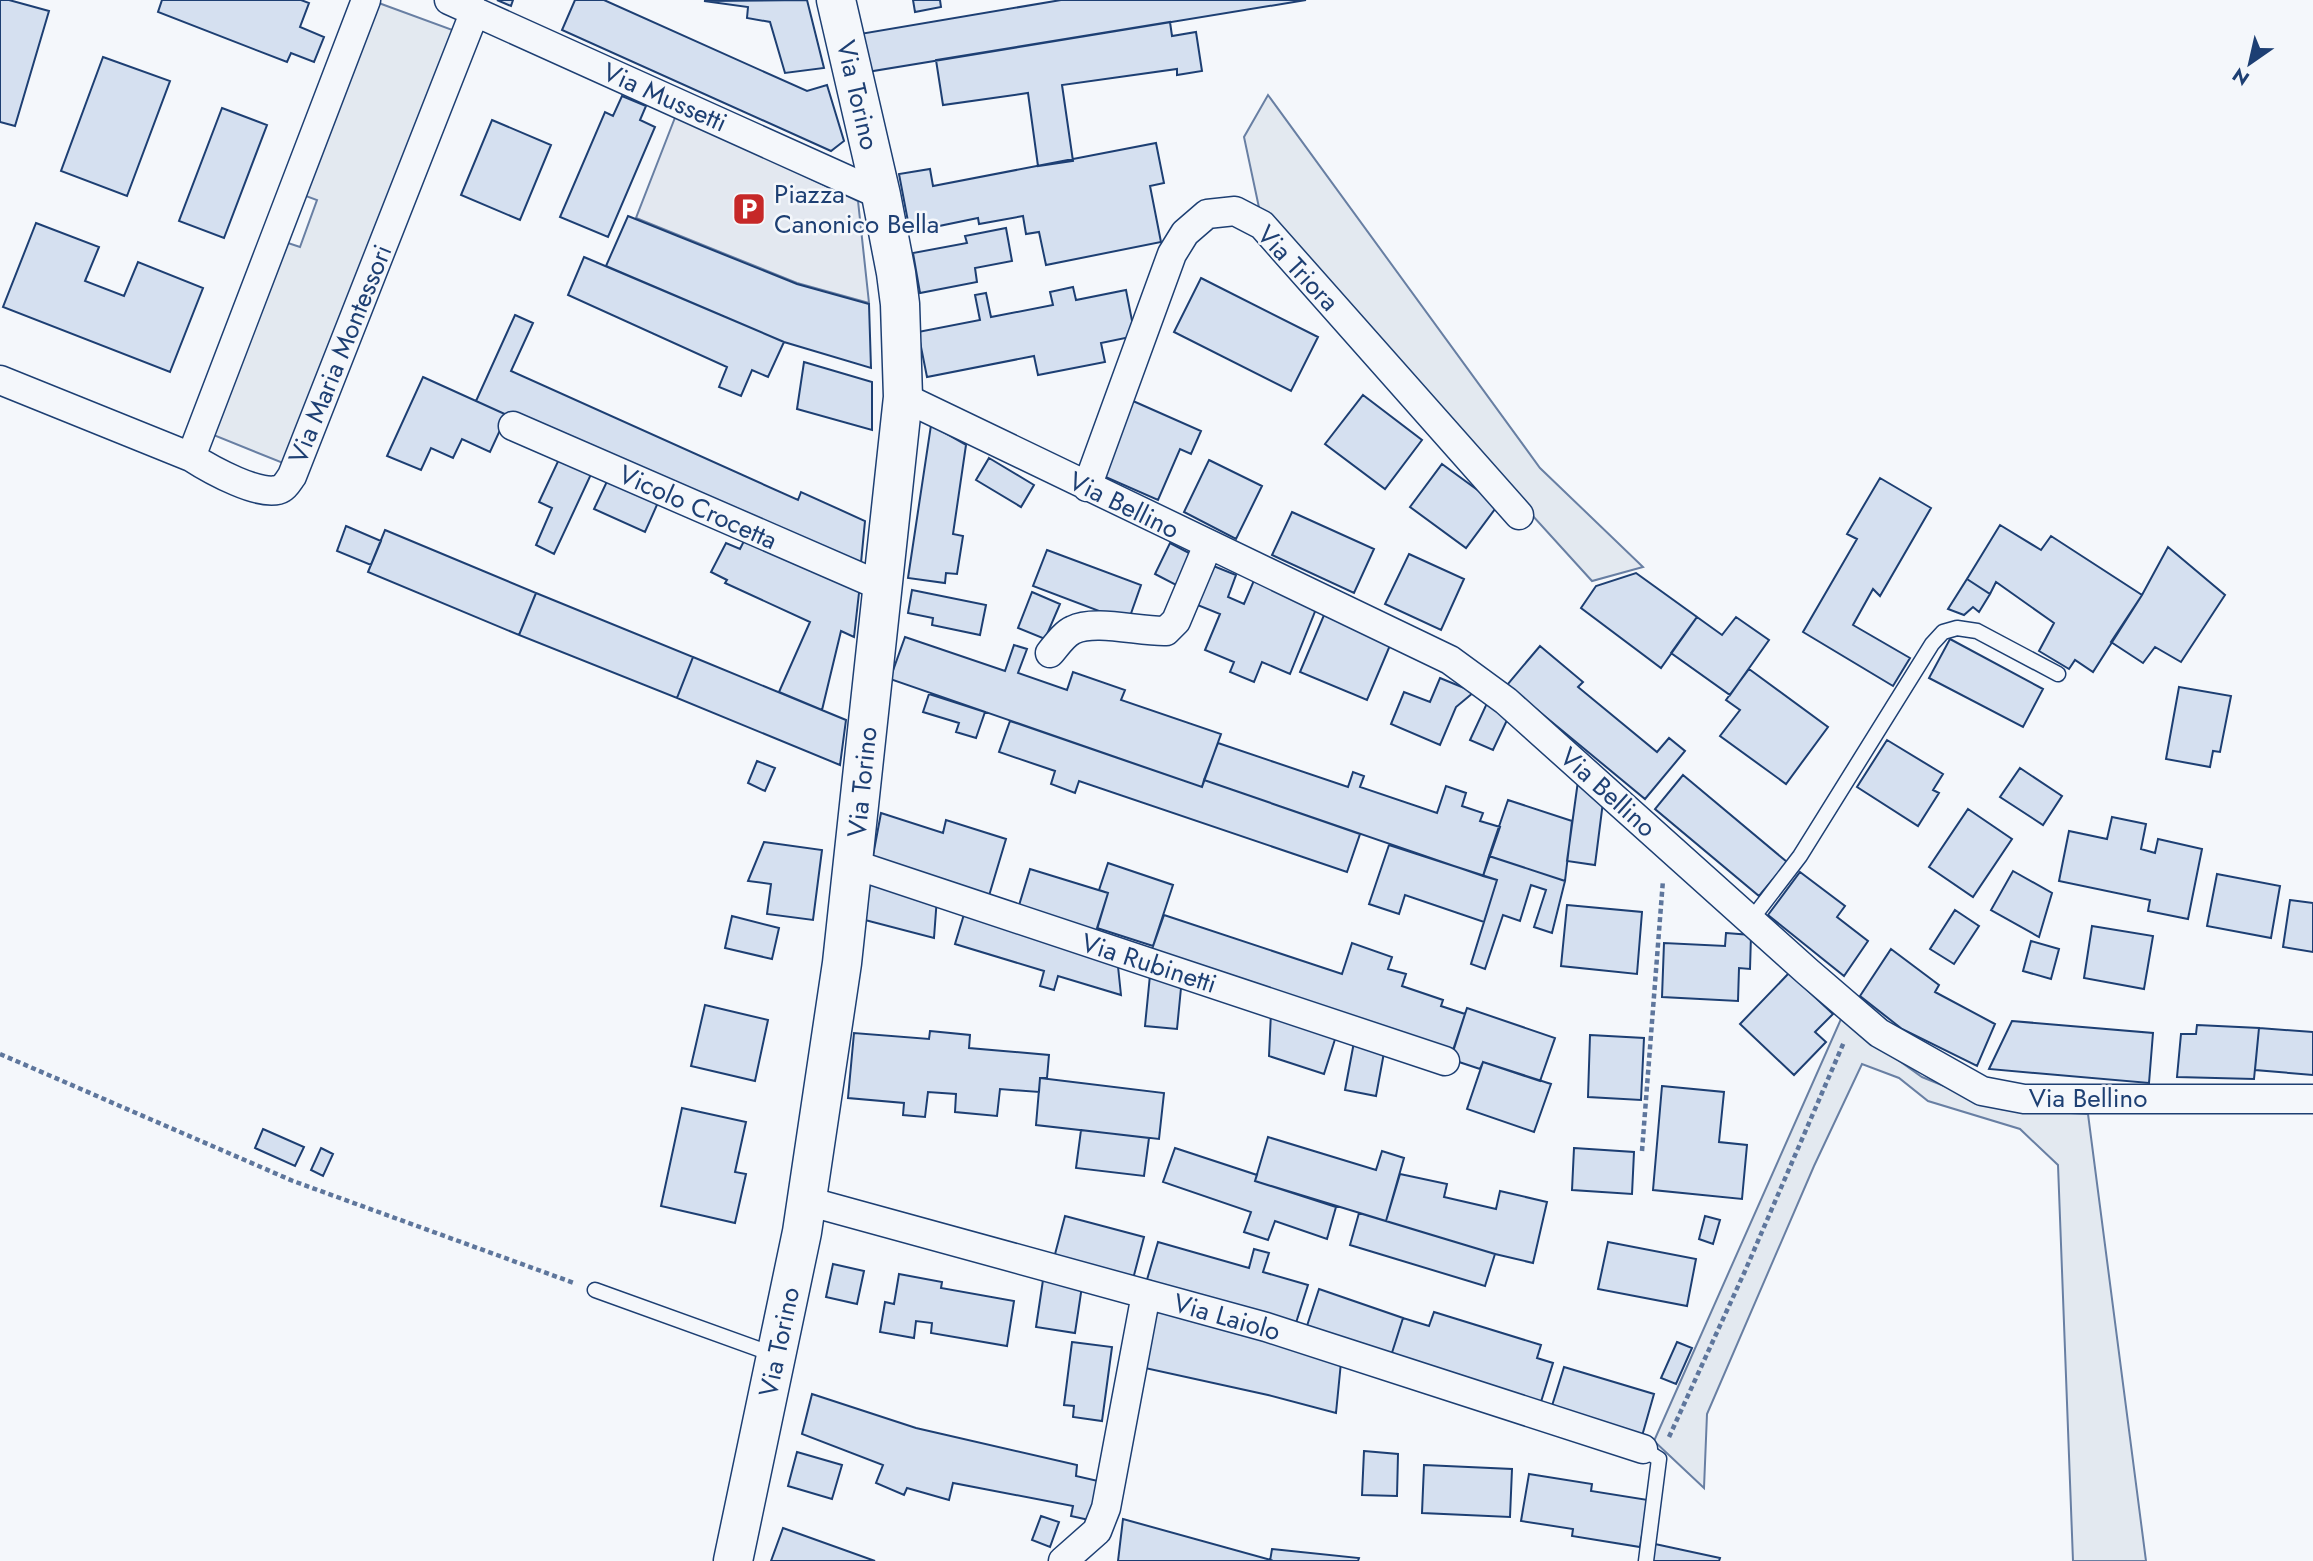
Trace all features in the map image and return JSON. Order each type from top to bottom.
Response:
[{"type":"main road","name":"Via Torino","points":[[733,1561],[807,1201],[842,964],[903,397],[900,304],[881,195],[836,0]]},
{"type":"street","points":[[191,457],[366,0]]},
{"type":"street","name":"Via Mussetti","points":[[449,0],[881,195]]},
{"type":"street","name":"Via Maria Montessori","points":[[0,380],[191,457],[211,470],[263,491],[284,488],[475,11]]},
{"type":"street","name":"Via Triora","points":[[1087,487],[1172,254],[1185,233],[1207,214],[1235,211],[1262,225],[1519,515]]},
{"type":"street","name":"Via Bellino","points":[[903,397],[1450,660],[1507,701],[1808,972],[1880,1033],[1982,1091],[2024,1099],[2313,1099]]},
{"type":"street","name":"Vicolo Crocetta","points":[[513,426],[883,587]]},
{"type":"street","points":[[1050,653],[1071,630],[1091,625],[1147,632],[1166,631],[1176,621],[1208,545]]},
{"type":"street","name":"Via Rubinetti","points":[[853,864],[1445,1061]]},
{"type":"street","name":"Via Laiolo","points":[[807,1201],[1266,1327],[1651,1454]]},
{"type":"street","points":[[1063,1561],[1097,1531],[1106,1508],[1146,1294]]},
{"type":"lane","points":[[1751,920],[1800,856],[1932,644],[1943,632],[1957,628],[1977,631],[2058,674]]},
{"type":"lane","points":[[595,1290],[776,1355]]},
{"type":"lane","points":[[1646,1561],[1651,1454]]},
{"type":"path","points":[[1642,1152],[1665,844]]},
{"type":"path","points":[[1651,1454],[1745,1271],[1856,1012]]},
{"type":"path","points":[[0,1054],[293,1181],[595,1290]]},
{"type":"shaded area","points":[[376,2],[458,32],[283,463],[211,434],[285,242],[300,247],[317,200],[303,195]]},
{"type":"shaded area","points":[[1268,95],[1540,468],[1643,567],[1592,581],[1261,217],[1244,137]]},
{"type":"shaded area","name":"Piazza Canonico Bella","points":[[676,115],[858,201],[869,303],[797,283],[636,218]]},
{"type":"shaded area","points":[[1841,1019],[1922,1077],[2001,1109],[2088,1114],[2146,1561],[2073,1561],[2058,1165],[2020,1129],[1928,1101],[1899,1078],[1862,1064],[1814,1166],[1707,1414],[1704,1488],[1654,1441]]},
{"type":"building","points":[[0,0],[49,11],[15,126],[0,122]]},
{"type":"building","points":[[162,0],[301,0],[309,3],[300,27],[324,37],[314,62],[291,53],[287,62],[158,12]]},
{"type":"building","points":[[497,0],[513,0],[511,6]]},
{"type":"building","points":[[575,0],[604,0],[807,91],[827,85],[844,141],[831,151],[562,30]]},
{"type":"building","points":[[807,0],[824,68],[785,73],[770,22],[747,18],[748,7],[704,1]]},
{"type":"building","points":[[913,0],[940,0],[941,7],[915,12]]},
{"type":"building","points":[[1061,0],[1306,0],[867,72],[860,34]]},
{"type":"building","points":[[1170,22],[1172,36],[1196,32],[1202,71],[1177,75],[1177,69],[1062,85],[1073,161],[1038,166],[1028,93],[943,105],[936,60]]},
{"type":"building","points":[[103,57],[170,81],[127,196],[61,171]]},
{"type":"building","points":[[622,96],[646,106],[640,120],[655,127],[608,237],[560,217],[605,112],[613,116]]},
{"type":"building","points":[[222,108],[267,125],[224,238],[179,221]]},
{"type":"building","points":[[492,120],[551,145],[520,220],[461,195]]},
{"type":"building","points":[[1156,143],[1164,183],[1150,186],[1161,242],[1046,265],[1039,232],[1026,234],[1023,216],[979,224],[978,218],[910,232],[899,174],[930,169],[933,186]]},
{"type":"building","points":[[628,216],[797,284],[869,304],[871,368],[784,342],[606,266]]},
{"type":"building","points":[[36,223],[99,247],[85,281],[124,296],[138,262],[203,288],[170,372],[3,307]]},
{"type":"building","points":[[1006,228],[1012,261],[975,268],[977,282],[920,293],[913,253],[967,243],[965,236]]},
{"type":"building","points":[[584,257],[784,342],[768,377],[752,370],[741,396],[719,387],[727,367],[568,295]]},
{"type":"building","points":[[1201,278],[1318,337],[1291,391],[1174,332]]},
{"type":"building","points":[[1073,287],[1076,300],[1126,290],[1135,336],[1101,343],[1105,362],[1038,375],[1034,356],[927,377],[918,332],[980,320],[975,295],[986,293],[991,317],[1053,305],[1050,292]]},
{"type":"building","points":[[515,315],[533,323],[511,371],[798,500],[801,492],[865,521],[860,573],[476,401]]},
{"type":"building","points":[[804,362],[872,382],[872,430],[797,409]]},
{"type":"building","points":[[423,377],[507,415],[490,452],[462,439],[453,458],[431,448],[421,470],[387,456]]},
{"type":"building","points":[[1363,395],[1422,440],[1385,489],[1325,444]]},
{"type":"building","points":[[1133,401],[1201,431],[1191,454],[1180,449],[1158,500],[1101,475]]},
{"type":"building","points":[[931,425],[966,445],[953,534],[963,536],[957,574],[946,573],[945,583],[908,578]]},
{"type":"building","points":[[561,455],[593,470],[554,554],[536,545],[552,508],[539,502]]},
{"type":"building","points":[[989,458],[1034,485],[1021,507],[976,480]]},
{"type":"building","points":[[1209,460],[1262,486],[1236,539],[1184,512]]},
{"type":"building","points":[[1442,464],[1498,505],[1466,548],[1410,507]]},
{"type":"building","points":[[610,475],[660,498],[645,532],[594,509]]},
{"type":"building","points":[[1880,478],[1931,508],[1880,596],[1873,589],[1853,625],[1910,658],[1893,686],[1803,632],[1857,539],[1847,534]]},
{"type":"building","points":[[1292,512],[1374,549],[1354,593],[1272,555]]},
{"type":"building","points":[[2000,525],[2041,550],[2051,536],[2142,595],[2093,672],[2075,660],[2069,669],[2039,651],[2054,623],[1996,582],[1990,594],[1967,579]]},
{"type":"building","points":[[346,526],[381,541],[371,565],[337,551]]},
{"type":"building","points":[[385,530],[536,593],[519,635],[368,572]]},
{"type":"building","points":[[747,535],[860,584],[854,637],[841,631],[822,710],[779,692],[810,622],[725,583],[727,580],[711,572],[726,543],[740,549]]},
{"type":"building","points":[[1170,543],[1191,554],[1176,585],[1155,574]]},
{"type":"building","points":[[2168,547],[2225,595],[2181,662],[2155,647],[2143,663],[2111,642],[2142,595]]},
{"type":"building","points":[[1047,550],[1141,585],[1128,622],[1033,586]]},
{"type":"building","points":[[1409,554],[1464,579],[1441,630],[1385,604]]},
{"type":"building","points":[[1211,565],[1236,575],[1228,597],[1244,604],[1255,578],[1318,604],[1290,674],[1262,662],[1254,682],[1230,672],[1234,662],[1205,650],[1220,614],[1195,604]]},
{"type":"building","points":[[1636,573],[1697,617],[1661,668],[1581,608],[1596,586]]},
{"type":"building","points":[[1967,579],[1990,594],[1979,612],[1973,607],[1964,615],[1948,609]]},
{"type":"building","points":[[912,590],[986,605],[980,635],[932,625],[933,618],[908,613]]},
{"type":"building","points":[[1032,592],[1060,604],[1045,639],[1018,628]]},
{"type":"building","points":[[536,593],[693,657],[677,698],[519,635]]},
{"type":"building","points":[[1324,615],[1391,643],[1367,700],[1300,672]]},
{"type":"building","points":[[1697,617],[1722,635],[1736,617],[1769,640],[1730,695],[1671,653]]},
{"type":"building","points":[[905,637],[1005,671],[1014,645],[1027,649],[1018,673],[1067,690],[1073,672],[1125,690],[1121,700],[1221,734],[1202,787],[890,679]]},
{"type":"building","points":[[1950,639],[2043,689],[2023,727],[1929,678]]},
{"type":"building","points":[[1540,646],[1583,682],[1578,687],[1657,752],[1669,738],[1685,751],[1645,799],[1507,685]]},
{"type":"building","points":[[693,657],[846,720],[840,765],[677,698]]},
{"type":"building","points":[[1749,669],[1828,727],[1786,784],[1720,736],[1740,710],[1726,700]]},
{"type":"building","points":[[1440,678],[1474,692],[1456,707],[1440,745],[1391,724],[1404,692],[1430,702]]},
{"type":"building","points":[[2179,687],[2231,696],[2220,752],[2213,751],[2210,767],[2166,759]]},
{"type":"building","points":[[929,694],[985,712],[976,738],[956,732],[959,723],[923,712]]},
{"type":"building","points":[[1488,701],[1508,718],[1493,750],[1470,740]]},
{"type":"building","points":[[1010,721],[1202,787],[1204,780],[1360,834],[1347,872],[1079,781],[1075,793],[1051,784],[1055,771],[999,752]]},
{"type":"building","points":[[1887,740],[1943,774],[1933,790],[1939,793],[1918,826],[1857,787]]},
{"type":"building","points":[[1218,743],[1348,787],[1353,772],[1364,776],[1360,787],[1437,813],[1446,786],[1466,793],[1462,806],[1483,813],[1480,821],[1500,827],[1483,876],[1204,780]]},
{"type":"building","points":[[757,761],[775,768],[765,791],[748,783]]},
{"type":"building","points":[[2020,768],[2062,796],[2043,825],[2000,797]]},
{"type":"building","points":[[1683,775],[1787,862],[1759,896],[1655,809]]},
{"type":"building","points":[[1578,781],[1603,802],[1595,865],[1567,861]]},
{"type":"building","points":[[1508,800],[1572,821],[1565,881],[1489,856]]},
{"type":"building","points":[[1968,809],[2012,839],[1973,897],[1929,867]]},
{"type":"building","points":[[881,813],[943,833],[946,820],[1006,839],[988,899],[872,861]]},
{"type":"building","points":[[2112,817],[2146,824],[2141,849],[2155,853],[2158,839],[2202,849],[2188,919],[2148,911],[2150,900],[2059,881],[2069,831],[2107,839]]},
{"type":"building","points":[[764,842],[822,850],[813,920],[767,914],[771,884],[748,881]]},
{"type":"building","points":[[1389,845],[1497,880],[1484,922],[1405,895],[1399,914],[1369,904]]},
{"type":"building","points":[[1489,856],[1565,881],[1552,933],[1534,927],[1546,890],[1531,885],[1520,921],[1503,915],[1485,969],[1471,964],[1497,880],[1483,876]]},
{"type":"building","points":[[1108,863],[1173,885],[1153,946],[1097,928],[1108,893],[1099,890]]},
{"type":"building","points":[[1030,869],[1108,893],[1095,936],[1017,912]]},
{"type":"building","points":[[2013,871],[2052,893],[2039,937],[1991,910]]},
{"type":"building","points":[[1800,872],[1845,906],[1837,917],[1868,941],[1844,976],[1768,915]]},
{"type":"building","points":[[2217,874],[2280,886],[2271,938],[2207,926]]},
{"type":"building","points":[[871,877],[937,897],[934,938],[865,920]]},
{"type":"building","points":[[2290,900],[2313,903],[2313,952],[2283,947]]},
{"type":"building","points":[[1567,905],[1642,912],[1637,974],[1561,966]]},
{"type":"building","points":[[1955,910],[1979,926],[1954,964],[1930,949]]},
{"type":"building","points":[[965,911],[1117,957],[1121,995],[1058,976],[1054,990],[1040,986],[1044,971],[955,944]]},
{"type":"building","points":[[1164,915],[1342,974],[1352,943],[1392,957],[1388,969],[1406,974],[1402,986],[1443,1000],[1441,1006],[1465,1014],[1452,1055],[1150,955]]},
{"type":"building","points":[[732,916],[779,928],[772,959],[725,948]]},
{"type":"building","points":[[2092,926],[2153,936],[2144,989],[2084,978]]},
{"type":"building","points":[[1726,933],[1751,935],[1750,969],[1739,968],[1738,1001],[1662,997],[1664,943],[1725,946]]},
{"type":"building","points":[[2031,941],[2059,949],[2051,979],[2023,971]]},
{"type":"building","points":[[1891,949],[1939,985],[1935,992],[1995,1024],[1977,1066],[1902,1029],[1860,996]]},
{"type":"building","points":[[1789,973],[1833,1014],[1815,1032],[1826,1042],[1794,1075],[1740,1024]]},
{"type":"building","points":[[1150,975],[1181,988],[1177,1029],[1145,1026]]},
{"type":"building","points":[[705,1005],[768,1020],[755,1081],[691,1066]]},
{"type":"building","points":[[1467,1008],[1555,1038],[1540,1081],[1483,1062],[1480,1069],[1450,1059]]},
{"type":"building","points":[[1271,1012],[1337,1033],[1324,1074],[1269,1056]]},
{"type":"building","points":[[2012,1021],[2153,1033],[2149,1083],[1989,1069]]},
{"type":"building","points":[[2197,1025],[2259,1028],[2254,1079],[2177,1077],[2181,1034],[2196,1034]]},
{"type":"building","points":[[2259,1028],[2313,1032],[2313,1075],[2255,1070]]},
{"type":"building","points":[[930,1031],[970,1035],[969,1048],[1049,1055],[1047,1078],[1040,1078],[1039,1092],[1000,1089],[997,1116],[955,1112],[956,1094],[928,1092],[925,1117],[903,1115],[904,1103],[848,1098],[854,1033],[929,1039]]},
{"type":"building","points":[[1590,1035],[1644,1038],[1641,1100],[1588,1097]]},
{"type":"building","points":[[1354,1042],[1385,1047],[1376,1096],[1345,1090]]},
{"type":"building","points":[[1483,1062],[1551,1084],[1534,1132],[1467,1109]]},
{"type":"building","points":[[1040,1078],[1164,1093],[1159,1139],[1036,1125]]},
{"type":"building","points":[[1662,1086],[1724,1092],[1719,1142],[1747,1145],[1742,1199],[1653,1190]]},
{"type":"building","points":[[682,1108],[746,1122],[735,1172],[746,1174],[735,1223],[661,1206]]},
{"type":"building","points":[[263,1129],[304,1147],[295,1166],[255,1148]]},
{"type":"building","points":[[1081,1130],[1149,1138],[1144,1176],[1076,1168]]},
{"type":"building","points":[[1268,1137],[1376,1170],[1382,1151],[1404,1158],[1386,1221],[1255,1181]]},
{"type":"building","points":[[321,1148],[333,1154],[323,1176],[311,1170]]},
{"type":"building","points":[[1175,1148],[1257,1175],[1255,1181],[1336,1207],[1327,1239],[1275,1221],[1268,1240],[1244,1232],[1251,1212],[1163,1182]]},
{"type":"building","points":[[1574,1148],[1634,1152],[1632,1194],[1572,1190]]},
{"type":"building","points":[[1400,1174],[1447,1184],[1444,1197],[1496,1209],[1500,1191],[1547,1202],[1533,1263],[1386,1221]]},
{"type":"building","points":[[1359,1213],[1495,1254],[1485,1286],[1350,1245]]},
{"type":"building","points":[[1065,1216],[1144,1237],[1133,1279],[1054,1258]]},
{"type":"building","points":[[1705,1216],[1720,1220],[1713,1244],[1699,1239]]},
{"type":"building","points":[[1158,1242],[1249,1268],[1254,1249],[1269,1253],[1263,1272],[1308,1285],[1295,1326],[1146,1283]]},
{"type":"building","points":[[1608,1242],[1696,1259],[1687,1306],[1598,1289]]},
{"type":"building","points":[[833,1264],[864,1271],[857,1304],[826,1297]]},
{"type":"building","points":[[899,1274],[942,1282],[941,1288],[1014,1301],[1007,1346],[931,1333],[932,1323],[916,1321],[914,1338],[880,1332],[885,1302],[894,1304]]},
{"type":"building","points":[[1043,1280],[1082,1286],[1075,1333],[1036,1327]]},
{"type":"building","points":[[1319,1289],[1403,1318],[1390,1359],[1305,1332]]},
{"type":"building","points":[[1150,1308],[1341,1362],[1336,1413],[1145,1368]]},
{"type":"building","points":[[1434,1312],[1541,1345],[1537,1358],[1553,1363],[1540,1405],[1390,1359],[1403,1318],[1429,1326]]},
{"type":"building","points":[[1072,1342],[1112,1347],[1102,1421],[1073,1417],[1074,1406],[1064,1405]]},
{"type":"building","points":[[1677,1342],[1692,1348],[1676,1384],[1661,1378]]},
{"type":"building","points":[[1564,1367],[1654,1394],[1642,1436],[1551,1409]]},
{"type":"building","points":[[812,1394],[916,1428],[1077,1465],[1076,1476],[1098,1481],[1089,1520],[1071,1516],[1073,1506],[953,1483],[949,1500],[907,1488],[904,1495],[876,1483],[883,1465],[802,1434]]},
{"type":"building","points":[[1364,1451],[1398,1454],[1397,1496],[1362,1495]]},
{"type":"building","points":[[797,1452],[842,1465],[832,1499],[788,1486]]},
{"type":"building","points":[[1424,1465],[1512,1469],[1510,1517],[1422,1513]]},
{"type":"building","points":[[1529,1474],[1592,1484],[1591,1491],[1648,1500],[1640,1547],[1572,1536],[1573,1529],[1521,1521]]},
{"type":"building","points":[[1041,1516],[1059,1522],[1050,1547],[1032,1540]]},
{"type":"building","points":[[1123,1519],[1271,1560],[1118,1561]]},
{"type":"building","points":[[783,1528],[875,1561],[771,1561]]},
{"type":"building","points":[[1655,1544],[1720,1558],[1719,1561],[1652,1561]]},
{"type":"building","points":[[1272,1549],[1359,1558],[1358,1561],[1270,1561]]},
{"type":"place","name":"Piazza Canonico Bella","points":[[749,209]]}]
